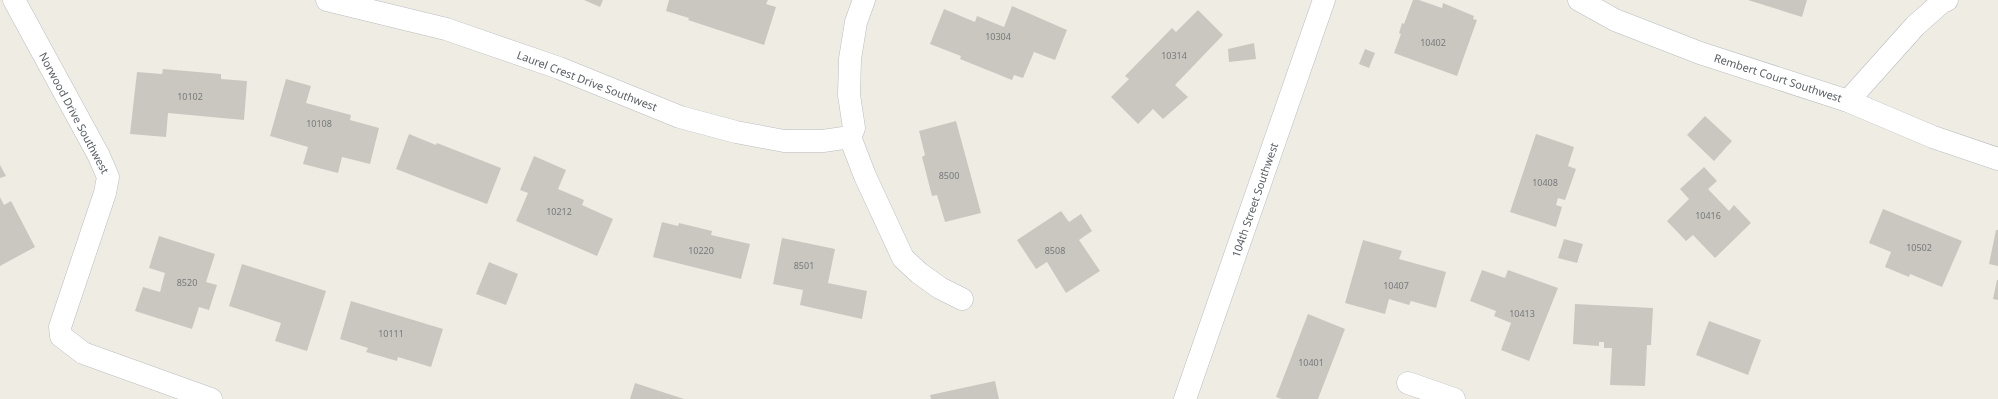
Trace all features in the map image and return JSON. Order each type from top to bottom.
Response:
[{"type":"street","name":"Norwood Drive Southwest","points":[[14,0],[99,156],[108,177],[105,193],[60,327],[60,336],[83,353],[211,399]]},
{"type":"street","name":"Laurel Crest Drive Southwest","points":[[327,0],[446,29],[559,68],[680,117],[736,132],[784,141],[823,141],[850,137]]},
{"type":"street","points":[[864,0],[856,22],[850,59],[850,95],[854,128],[850,137],[865,176],[904,258],[919,273],[940,288],[962,299]]},
{"type":"street","name":"104th Street Southwest","points":[[1185,399],[1324,0]]},
{"type":"street","name":"Rembert Court Southwest","points":[[1579,0],[1614,20],[1700,53],[1848,100],[1916,26],[1947,0]]},
{"type":"street","points":[[1848,100],[1933,137],[1998,159]]},
{"type":"street","points":[[1408,384],[1454,399]]},
{"type":"building","points":[[584,0],[603,0],[600,7]]},
{"type":"building","points":[[669,0],[768,0],[766,4],[776,7],[764,45],[688,20],[689,18],[666,11]]},
{"type":"building","points":[[1413,0],[1419,0],[1442,8],[1443,3],[1474,16],[1473,19],[1477,20],[1457,76],[1394,53],[1401,34],[1399,33],[1402,23],[1404,24]]},
{"type":"building","points":[[1748,0],[1807,0],[1802,17]]},
{"type":"building","points":[[1012,6],[1067,30],[1055,60],[1034,52],[1023,78],[1014,75],[1012,80],[960,59],[961,56],[930,44],[944,9],[975,22],[977,16],[1004,27]]},
{"type":"building","points":[[1198,10],[1223,35],[1175,85],[1188,97],[1163,119],[1153,109],[1138,124],[1111,97],[1129,79],[1125,76],[1172,28],[1176,32]]},
{"type":"building","points":[[1254,43],[1256,59],[1229,62],[1228,49]]},
{"type":"building","points":[[1365,49],[1375,53],[1369,68],[1359,64]]},
{"type":"building","points":[[163,69],[221,74],[221,79],[247,81],[244,120],[168,113],[166,137],[130,134],[137,72],[162,74]]},
{"type":"building","points":[[286,79],[311,86],[306,103],[351,115],[350,120],[379,128],[370,164],[342,157],[338,173],[303,164],[308,147],[270,136]]},
{"type":"building","points":[[1705,116],[1732,141],[1714,161],[1687,135]]},
{"type":"building","points":[[956,121],[981,213],[945,222],[937,195],[932,196],[922,157],[925,155],[919,131]]},
{"type":"building","points":[[409,134],[436,145],[437,143],[501,168],[487,204],[396,169]]},
{"type":"building","points":[[1536,134],[1574,147],[1568,166],[1576,169],[1565,200],[1558,198],[1556,205],[1562,207],[1556,227],[1510,212]]},
{"type":"building","points":[[534,156],[566,170],[558,189],[584,200],[582,205],[613,219],[597,256],[516,221],[528,193],[520,190]]},
{"type":"building","points":[[0,165],[6,176],[0,178]]},
{"type":"building","points":[[1704,167],[1717,181],[1708,189],[1729,211],[1734,205],[1751,223],[1715,258],[1693,235],[1686,241],[1667,221],[1689,199],[1680,189]]},
{"type":"building","points":[[0,197],[4,205],[11,201],[35,247],[0,266]]},
{"type":"building","points":[[1883,209],[1962,241],[1942,287],[1910,274],[1909,277],[1885,267],[1891,252],[1869,243]]},
{"type":"building","points":[[1061,211],[1069,222],[1081,214],[1092,231],[1079,240],[1100,271],[1066,293],[1047,262],[1036,269],[1017,240]]},
{"type":"building","points":[[662,222],[678,226],[679,223],[712,231],[711,235],[750,244],[741,279],[653,257]]},
{"type":"building","points":[[1996,230],[1998,230],[1998,266],[1989,264]]},
{"type":"building","points":[[159,236],[215,254],[206,282],[217,285],[209,310],[199,307],[192,329],[135,311],[143,287],[160,292],[165,273],[149,268]]},
{"type":"building","points":[[782,238],[835,249],[828,283],[867,291],[862,319],[800,305],[803,290],[773,284]]},
{"type":"building","points":[[1564,239],[1583,244],[1577,263],[1558,258]]},
{"type":"building","points":[[1363,240],[1402,251],[1399,259],[1446,272],[1436,308],[1411,301],[1409,305],[1389,299],[1385,314],[1345,303]]},
{"type":"building","points":[[489,262],[518,274],[506,305],[476,294]]},
{"type":"building","points":[[242,264],[326,291],[307,351],[275,341],[281,323],[229,306]]},
{"type":"building","points":[[1482,270],[1505,278],[1508,270],[1558,288],[1529,361],[1501,350],[1511,323],[1494,316],[1496,311],[1470,301]]},
{"type":"building","points":[[1998,280],[1998,300],[1993,299]]},
{"type":"building","points":[[351,301],[443,329],[431,367],[398,357],[397,361],[366,352],[368,348],[340,339]]},
{"type":"building","points":[[1575,304],[1653,308],[1651,345],[1647,345],[1645,386],[1610,385],[1612,348],[1604,348],[1604,342],[1599,342],[1599,346],[1573,344]]},
{"type":"building","points":[[1308,314],[1345,329],[1318,399],[1282,399],[1276,397]]},
{"type":"building","points":[[1709,321],[1761,340],[1748,375],[1696,355]]},
{"type":"building","points":[[995,381],[999,399],[931,399],[930,395]]},
{"type":"building","points":[[635,383],[684,399],[630,399]]}]
